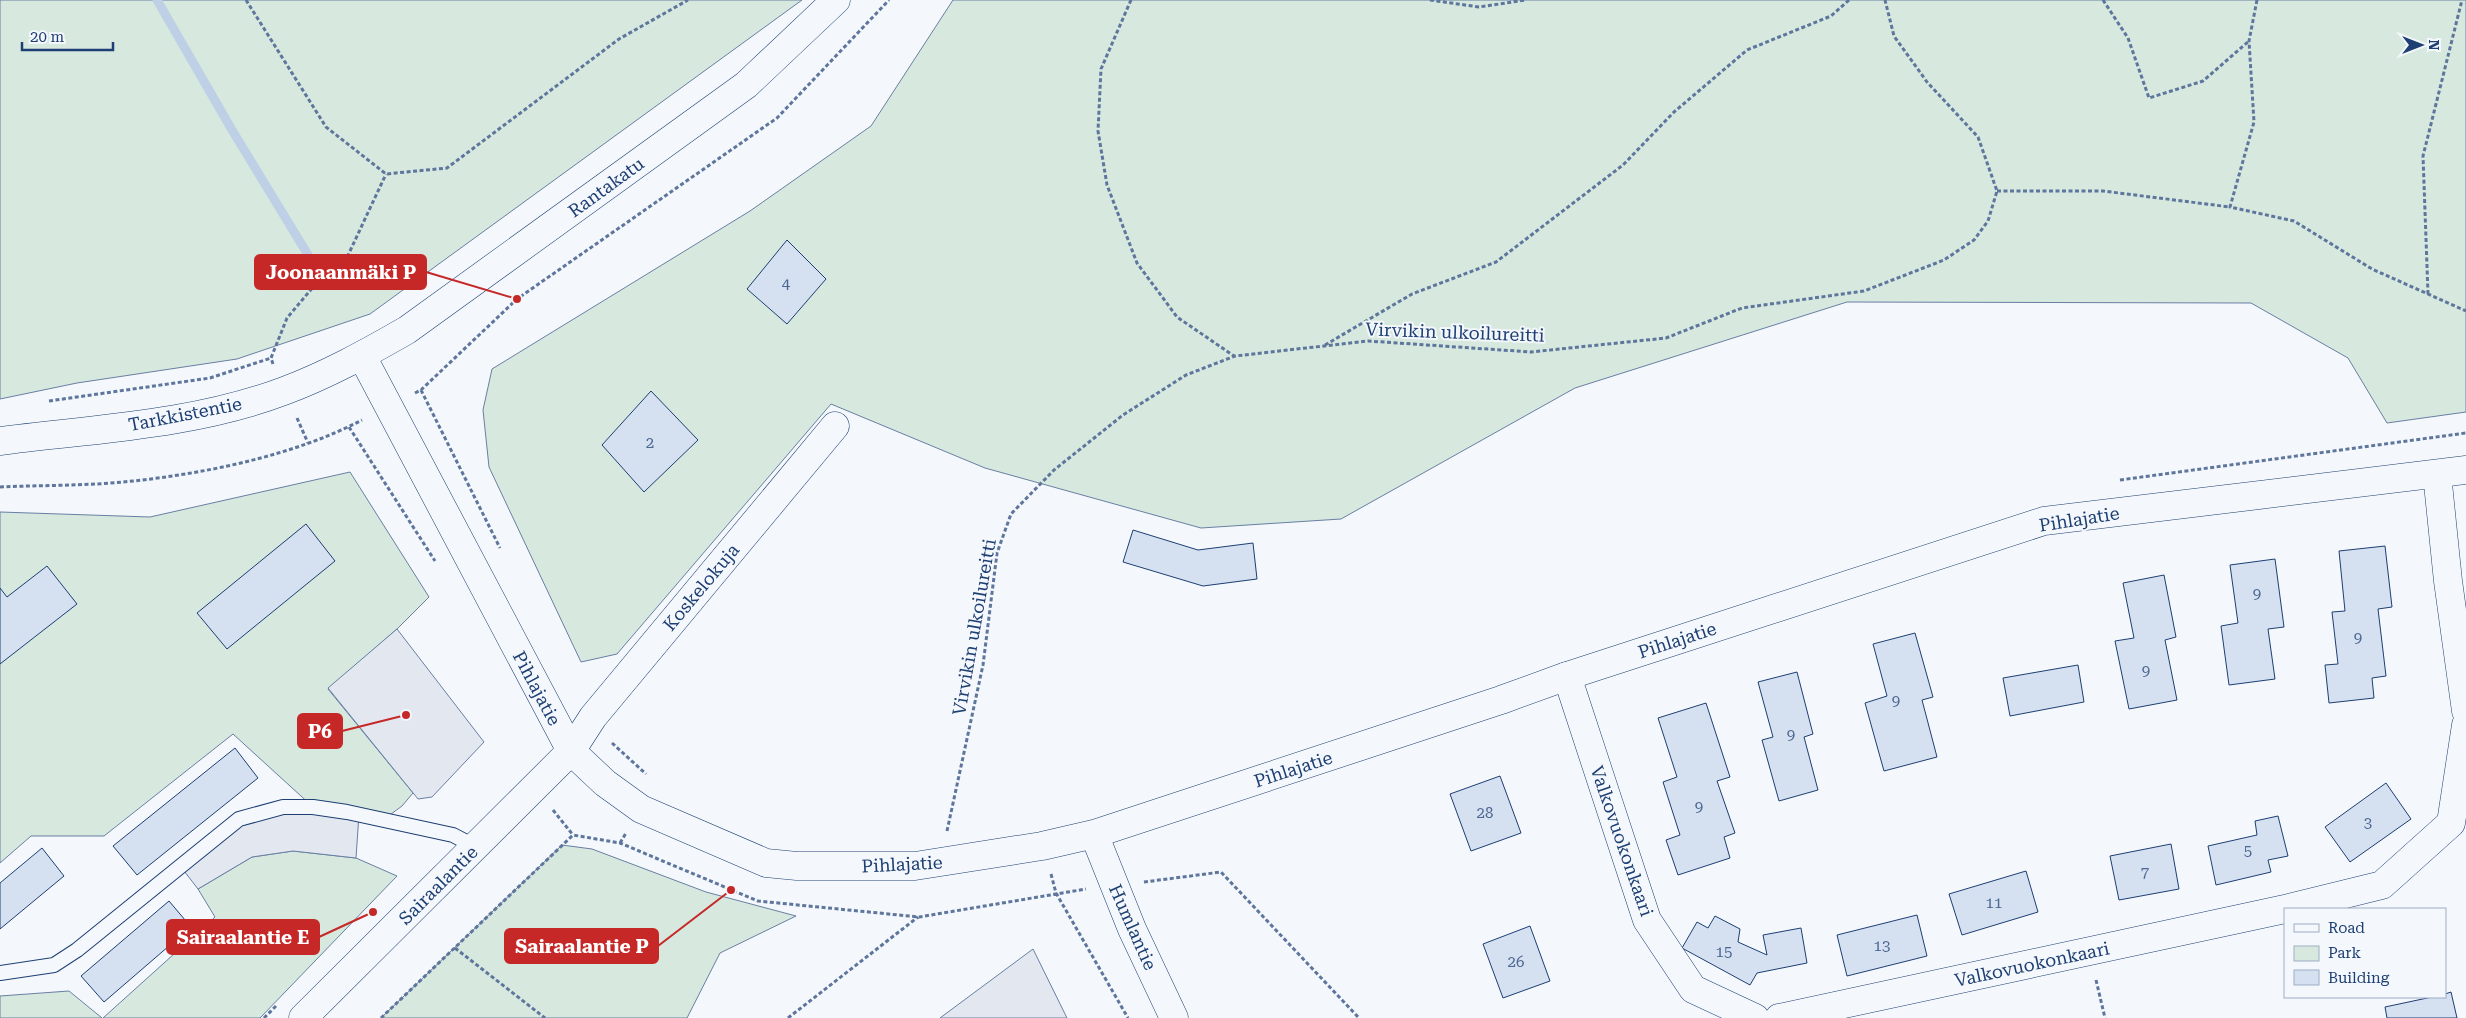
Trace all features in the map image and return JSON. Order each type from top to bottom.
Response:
[{"type":"street","name":"Rantakatu","points":[[362,356],[422,319],[746,85],[836,0]]},
{"type":"street","name":"Tarkkistentie","points":[[0,441],[167,421],[197,415],[284,391],[362,356]]},
{"type":"street","name":"Pihlajatie","points":[[362,356],[571,751],[605,783],[641,808],[766,863],[797,866],[915,866],[1042,846],[1094,834],[1501,700],[1567,676],[2044,522],[2466,470]]},
{"type":"street","name":"Koskelokuja","points":[[571,751],[593,717],[835,426]]},
{"type":"street","points":[[2437,474],[2448,581],[2466,710]]},
{"type":"street","name":"Valkovuokonkaari","points":[[1567,676],[1647,920],[1693,989],[1755,1018]]},
{"type":"street","name":"Valkovuokonkaari","points":[[2289,908],[2382,885],[2451,823],[2466,725]]},
{"type":"street","name":"Sairaalantie","points":[[303,1018],[571,751]]},
{"type":"street","name":"Humlantie","points":[[1094,834],[1114,886],[1174,1018]]},
{"type":"street","name":"Valkovuokonkaari","points":[[1779,1018],[2284,909]]},
{"type":"lane","points":[[0,973],[54,965],[92,938],[239,819],[283,807],[313,806],[347,812],[453,835],[476,847]]},
{"type":"path","points":[[246,0],[326,127],[386,174],[447,168],[619,40],[688,0]]},
{"type":"path","points":[[1131,0],[1101,68],[1098,131],[1107,185],[1136,263],[1178,317],[1235,356]]},
{"type":"path","points":[[1430,0],[1479,8],[1526,0]]},
{"type":"path","points":[[1322,346],[1412,294],[1496,262],[1623,165],[1674,112],[1747,50],[1831,16],[1849,0]]},
{"type":"path","points":[[1885,0],[1894,36],[1927,82],[1978,137],[1997,191],[2103,191],[2230,207],[2294,221],[2372,269],[2466,311]]},
{"type":"path","points":[[2103,0],[2128,38],[2149,98],[2203,81],[2249,41]]},
{"type":"path","points":[[2230,207],[2254,122],[2249,41],[2257,0]]},
{"type":"path","points":[[2428,294],[2422,156],[2462,0]]},
{"type":"path","points":[[49,401],[210,378],[270,358],[287,318],[314,286],[343,266],[386,174]]},
{"type":"path","name":"Virvikin ulkoilureitti","points":[[945,839],[983,665],[998,553],[1011,514],[1054,470],[1123,415],[1186,375],[1235,356],[1368,341],[1531,352],[1666,338],[1742,308],[1864,291],[1944,260],[1974,240],[1988,221],[1997,191]]},
{"type":"path","points":[[421,390],[501,551]]},
{"type":"path","points":[[349,427],[435,562]]},
{"type":"path","points":[[2113,481],[2466,433]]},
{"type":"path","points":[[593,717],[598,730],[651,778]]},
{"type":"path","points":[[381,1018],[573,835],[620,843],[758,901],[919,917],[1056,893],[1221,872],[1358,1018]]},
{"type":"path","points":[[1042,846],[1056,893],[1128,1018]]},
{"type":"path","points":[[788,1018],[919,917]]},
{"type":"path","points":[[454,948],[545,1018]]},
{"type":"path","points":[[2089,952],[2105,1018]]},
{"type":"green space","points":[[0,0],[802,0],[370,314],[237,359],[77,383],[0,399]]},
{"type":"green space","points":[[953,0],[2466,0],[2466,412],[2387,423],[2348,358],[2251,303],[1847,302],[1575,388],[1341,519],[1201,528],[985,468],[831,404],[617,654],[581,662],[489,467],[483,410],[492,369],[750,211],[871,126]]},
{"type":"green space","points":[[350,472],[429,597],[397,629],[328,689],[413,793],[402,806],[383,820],[313,807],[233,734],[104,836],[31,836],[0,863],[0,512],[150,517]]},
{"type":"green space","points":[[562,845],[592,849],[706,892],[796,916],[720,953],[687,1018],[381,1018]]},
{"type":"green space","points":[[293,851],[356,858],[397,876],[260,1018],[103,1018],[215,917],[198,889],[252,857]]},
{"type":"green space","points":[[69,991],[102,1018],[0,1018],[0,996]]},
{"type":"shaded area","points":[[397,629],[484,742],[432,797],[418,799],[328,688]]},
{"type":"shaded area","points":[[283,807],[359,814],[356,858],[293,851],[252,857],[198,889],[181,867],[239,819]]},
{"type":"shaded area","points":[[1033,949],[1067,1018],[940,1018]]},
{"type":"building","points":[[787,240],[826,279],[787,324],[747,289]]},
{"type":"building","points":[[651,391],[698,440],[644,492],[602,445]]},
{"type":"building","points":[[306,524],[335,561],[227,649],[197,613]]},
{"type":"building","points":[[1133,530],[1198,550],[1253,543],[1257,579],[1203,586],[1123,562]]},
{"type":"building","points":[[2385,546],[2392,607],[2378,609],[2386,676],[2372,678],[2374,698],[2329,703],[2325,665],[2338,664],[2332,612],[2345,611],[2339,551]]},
{"type":"building","points":[[2275,559],[2284,627],[2268,629],[2275,679],[2229,685],[2221,626],[2238,623],[2230,565]]},
{"type":"building","points":[[47,566],[77,604],[0,664],[0,588],[7,597]]},
{"type":"building","points":[[2164,575],[2176,637],[2165,640],[2177,700],[2129,709],[2115,641],[2134,638],[2123,583]]},
{"type":"building","points":[[1915,633],[1933,697],[1922,700],[1937,757],[1884,771],[1865,703],[1887,696],[1873,644]]},
{"type":"building","points":[[2078,665],[2084,702],[2010,716],[2003,678]]},
{"type":"building","points":[[1797,672],[1813,734],[1804,737],[1818,790],[1779,801],[1762,740],[1773,737],[1758,682]]},
{"type":"building","points":[[1706,703],[1730,777],[1717,781],[1735,833],[1724,837],[1730,858],[1678,875],[1666,840],[1680,835],[1663,782],[1677,777],[1658,718]]},
{"type":"building","points":[[235,748],[258,778],[137,875],[113,846]]},
{"type":"building","points":[[1500,776],[1521,833],[1471,851],[1450,794]]},
{"type":"building","points":[[2386,783],[2411,819],[2350,862],[2325,827]]},
{"type":"building","points":[[2278,816],[2288,856],[2268,860],[2271,872],[2216,885],[2208,846],[2257,835],[2255,821]]},
{"type":"building","points":[[2171,844],[2179,889],[2119,900],[2110,856]]},
{"type":"building","points":[[42,848],[64,876],[0,929],[0,883]]},
{"type":"building","points":[[2026,871],[2038,912],[1962,935],[1949,894]]},
{"type":"building","points":[[169,901],[191,927],[104,1002],[81,976]]},
{"type":"building","points":[[1917,915],[1927,956],[1847,976],[1837,935]]},
{"type":"building","points":[[1715,916],[1740,929],[1738,942],[1767,955],[1763,935],[1801,928],[1807,963],[1757,973],[1750,985],[1682,948],[1697,922],[1708,928]]},
{"type":"building","points":[[1530,926],[1550,981],[1503,998],[1483,944]]},
{"type":"building","points":[[2451,992],[2457,1018],[2387,1018],[2385,1007],[2427,998],[2446,998],[2446,994]]},
{"type":"waterway","points":[[157,0],[232,130],[319,273]]},
{"type":"place","name":"Joonaanmäki P","points":[[517,299]]},
{"type":"place","name":"P6","points":[[406,715]]},
{"type":"place","name":"Sairaalantie P","points":[[731,890]]},
{"type":"place","name":"Sairaalantie E","points":[[373,912]]}]
